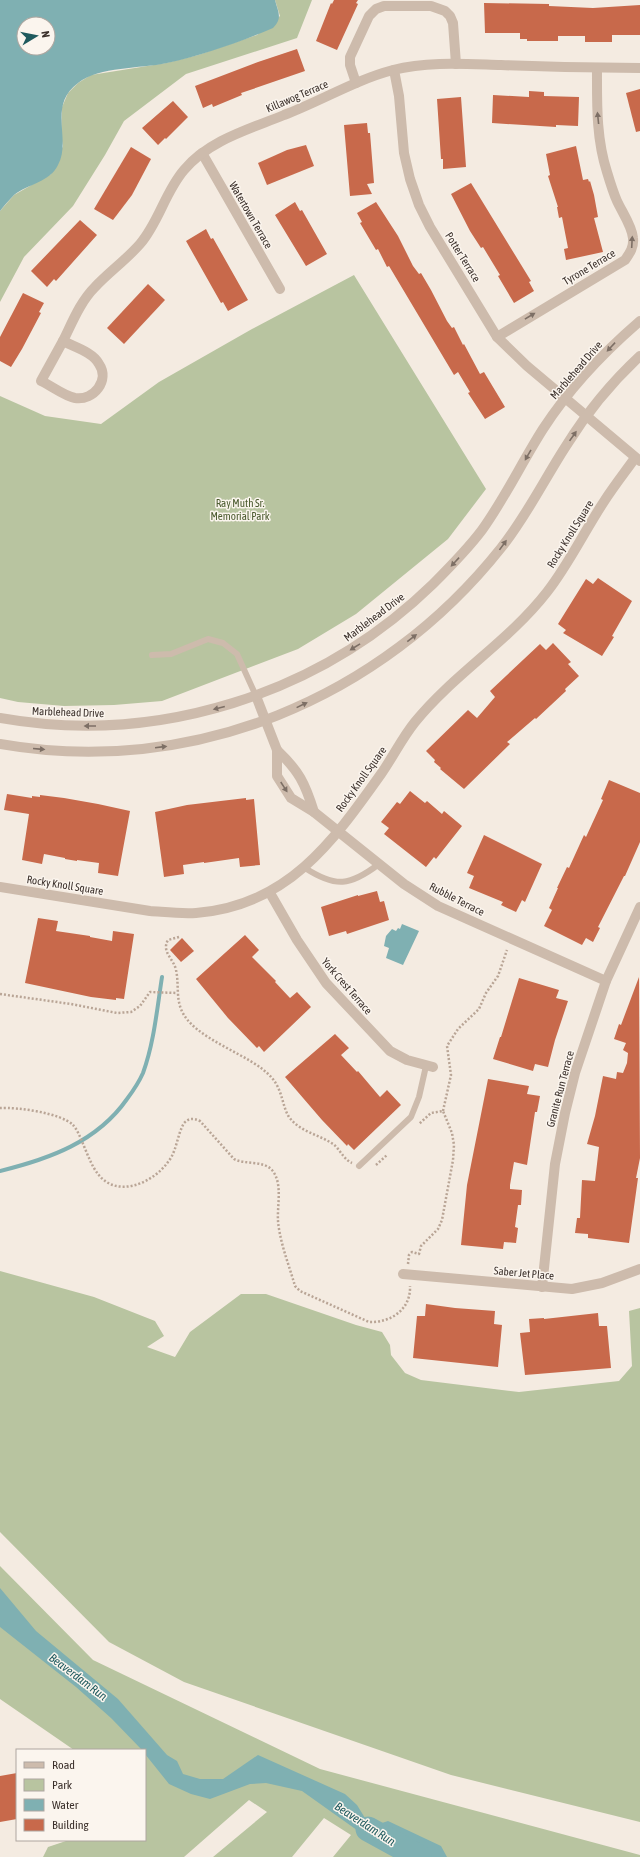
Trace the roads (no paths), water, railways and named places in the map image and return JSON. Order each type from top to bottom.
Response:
[{"type":"street","points":[[356,83],[350,65],[350,57],[369,16],[376,9],[384,6],[431,6],[445,10],[450,16],[453,24],[456,64]]},
{"type":"street","name":"Killawog Terrace","points":[[63,341],[94,357],[100,364],[102,380],[99,388],[92,395],[83,398],[74,398],[42,382],[63,341],[81,306],[93,288],[141,244],[154,225],[174,185],[184,170],[202,153],[236,134],[309,106],[356,83],[394,70],[422,66],[456,64],[640,68]]},
{"type":"street","name":"Tyrone Terrace","points":[[497,337],[625,260],[633,245],[633,236],[616,199],[606,170],[596,109],[597,68]]},
{"type":"street","name":"Potter Terrace","points":[[394,70],[399,96],[404,153],[410,179],[419,204],[430,227],[497,337],[527,366],[586,417]]},
{"type":"street","name":"Watertown Terrace","points":[[202,153],[280,289]]},
{"type":"street","name":"Marblehead Drive","points":[[0,718],[24,722],[61,725],[129,724],[176,718],[225,706],[256,696],[306,675],[339,657],[387,624],[420,596],[460,556],[482,530],[504,496],[543,429],[565,399],[615,344],[640,321]]},
{"type":"street","points":[[0,744],[60,751],[122,751],[171,745],[232,731],[266,720],[307,703],[352,679],[402,646],[444,611],[464,591],[503,546],[586,417],[640,356]]},
{"type":"street","points":[[586,417],[638,459]]},
{"type":"street","name":"Rocky Knoll Square","points":[[0,887],[150,911],[173,913],[195,913],[226,908],[270,893],[305,868],[338,832],[382,773],[414,722],[431,704],[525,616],[548,592],[605,500],[638,459]]},
{"type":"street","name":"Rubble Terrace","points":[[256,696],[277,750],[277,776],[291,798],[314,812],[404,884],[438,906],[606,981]]},
{"type":"street","name":"Rubble Terrace","points":[[277,750],[294,766],[306,786],[314,812]]},
{"type":"street","name":"York Crest Terrace","points":[[270,893],[297,940],[326,983],[390,1051],[407,1060],[429,1067]]},
{"type":"street","name":"Granite Run Terrace","points":[[542,1287],[555,1164],[575,1073],[606,981],[640,907]]},
{"type":"street","name":"Saber Jet Place","points":[[406,1274],[572,1289],[602,1283],[640,1268]]},
{"type":"lane","points":[[152,655],[171,654],[208,639],[223,643],[237,654],[256,696]]},
{"type":"lane","points":[[305,868],[319,877],[340,883],[357,879],[379,864]]},
{"type":"lane","points":[[360,1166],[411,1117],[429,1067]]},
{"type":"water","points":[[0,0],[275,0],[279,18],[273,28],[194,56],[156,65],[109,71],[97,74],[78,83],[69,92],[64,102],[62,112],[62,155],[58,165],[50,175],[14,195],[0,211]]},
{"type":"water","points":[[402,924],[419,931],[403,965],[386,958],[389,948],[384,946],[386,936],[392,929],[396,931],[398,928],[400,929]]},
{"type":"water","points":[[0,1588],[36,1631],[118,1699],[167,1755],[177,1761],[183,1774],[200,1779],[223,1779],[258,1755],[345,1794],[357,1805],[365,1818],[379,1824],[388,1821],[441,1846],[447,1857],[421,1857],[393,1844],[377,1840],[361,1833],[302,1791],[266,1783],[250,1784],[210,1799],[191,1794],[169,1784],[146,1755],[146,1749],[141,1749],[111,1718],[76,1687],[0,1627]]},
{"type":"waterway","points":[[0,1171],[36,1161],[71,1147],[87,1138],[115,1114],[138,1083],[147,1062],[153,1038],[162,977]]},
{"type":"waterway","name":"Beaverdam Run","points":[[368,1829],[419,1857]]},
{"type":"park label","name":"Ray Muth Sr. Memorial Park","points":[[240,509]]}]
